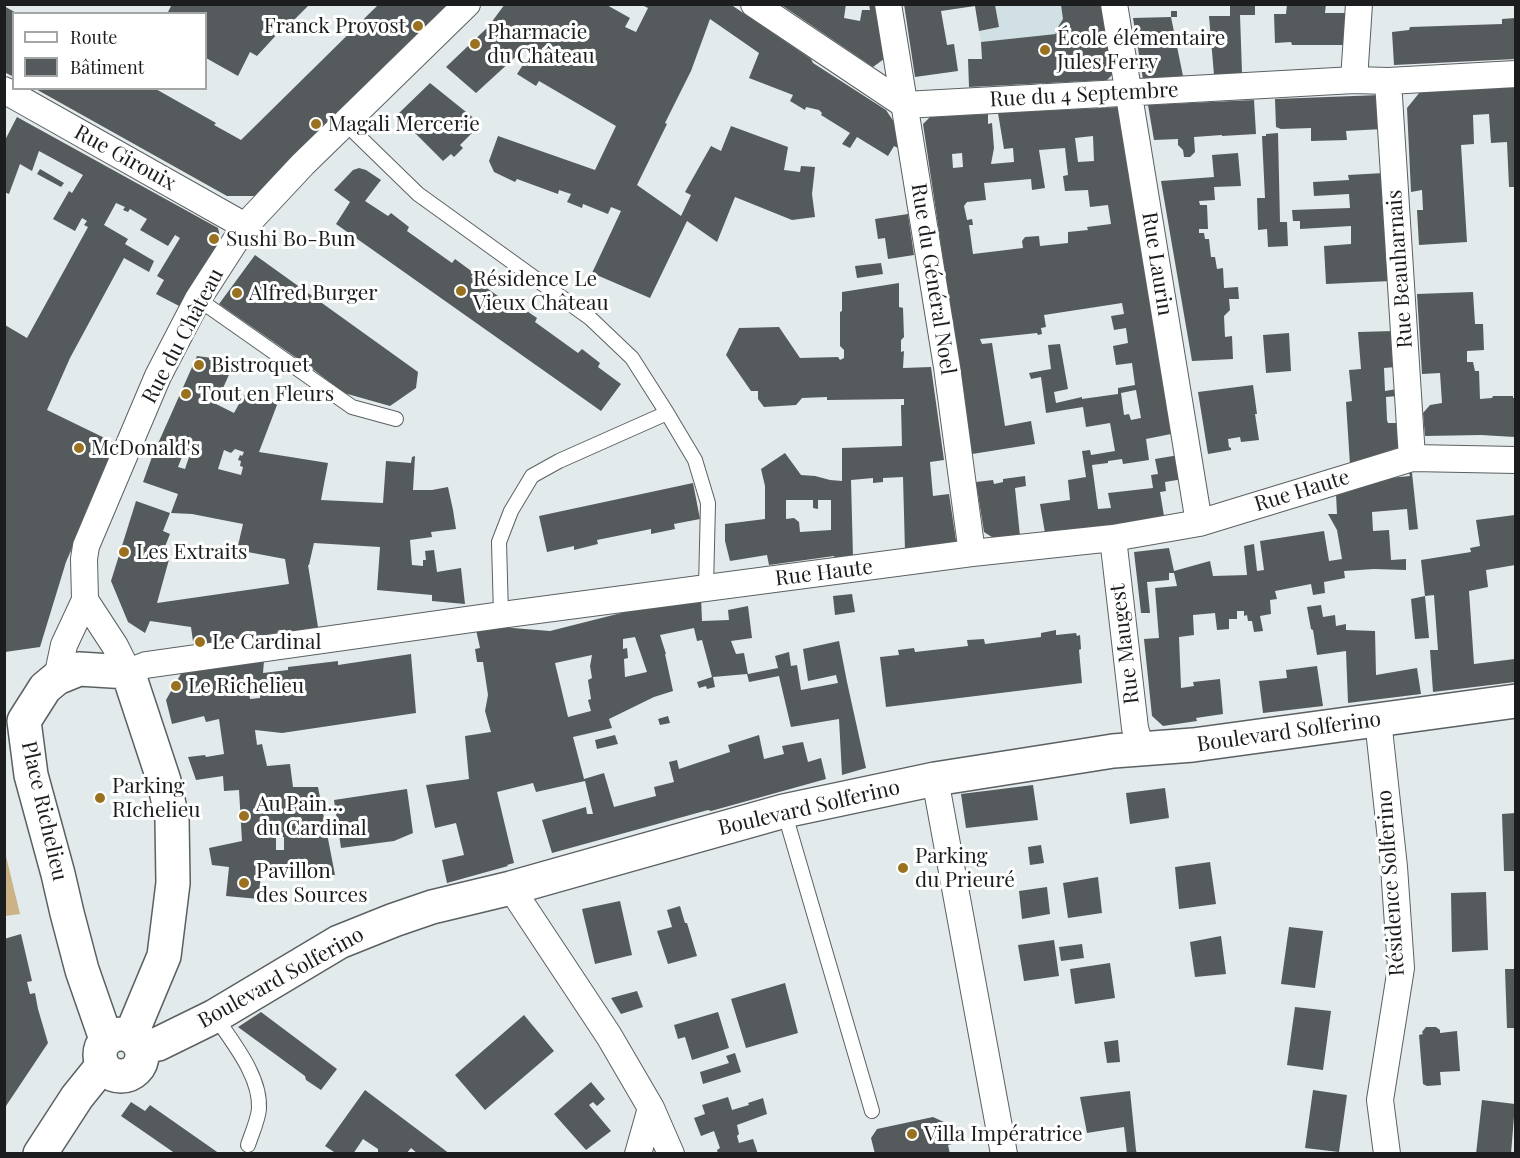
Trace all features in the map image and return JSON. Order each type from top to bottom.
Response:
[{"type":"main road","points":[[40,1154],[77,1097],[120,1047],[164,956],[173,884],[172,819],[164,782],[128,672],[79,669],[57,678]]},
{"type":"main road","name":"Place Richelieu","points":[[57,678],[14,720],[56,864],[66,913],[82,970],[120,1047]]},
{"type":"main road","name":"Boulevard Solferino","points":[[120,1047],[158,1044],[215,1016],[339,942],[394,920],[432,907],[512,888],[784,811],[935,779],[1105,753],[1193,745],[1515,701]]},
{"type":"street","name":"Rue du Château","points":[[57,678],[64,645],[85,600],[86,546],[158,376],[198,299],[245,226],[303,164],[467,4]]},
{"type":"street","points":[[754,4],[905,105]]},
{"type":"street","name":"Rue du Général Noel","points":[[888,4],[947,367],[972,553]]},
{"type":"street","name":"Rue Laurin","points":[[1113,4],[1199,523]]},
{"type":"street","points":[[1354,80],[1359,4]]},
{"type":"street","name":"Rue du 4 Septembre","points":[[905,105],[1354,80],[1388,81],[1515,74]]},
{"type":"street","name":"Rue Beauharnais","points":[[1388,81],[1412,458]]},
{"type":"street","name":"Rue Girouix","points":[[4,90],[245,226]]},
{"type":"street","name":"Rue Haute","points":[[128,672],[146,665],[501,615],[972,553],[1113,538],[1199,523],[1412,458],[1515,464]]},
{"type":"street","name":"Rue Maugest","points":[[1113,538],[1135,728],[1141,750]]},
{"type":"street","points":[[85,600],[115,646],[128,672]]},
{"type":"street","name":"Résidence Solferino","points":[[1378,720],[1394,867],[1401,968],[1380,1100],[1387,1154]]},
{"type":"street","points":[[935,779],[1004,1154]]},
{"type":"street","points":[[512,888],[609,1036],[651,1108],[671,1154]]},
{"type":"street","points":[[638,1154],[651,1108]]},
{"type":"lane","points":[[345,123],[418,194],[590,318],[632,358],[695,460],[708,502],[706,588]]},
{"type":"lane","points":[[198,299],[352,407],[396,419]]},
{"type":"lane","points":[[501,615],[499,542],[511,511],[532,476],[559,461],[668,413]]},
{"type":"lane","points":[[784,811],[873,1111]]},
{"type":"lane","points":[[215,1016],[250,1071],[258,1092],[259,1111],[248,1145]]},
{"type":"shaded area","name":"École élémentaire Jules Ferry","points":[[975,5],[1101,5],[1113,74],[1107,80],[983,87],[981,43]]},
{"type":"shaded area","points":[[5,852],[20,914],[4,916]]},
{"type":"building","points":[[172,4],[310,4],[294,20],[291,19],[257,56],[250,52],[238,76],[207,59],[207,12],[168,12]]},
{"type":"building","points":[[505,4],[605,4],[630,18],[625,27],[636,32],[648,8],[640,4],[730,4],[811,59],[813,63],[886,110],[894,122],[898,148],[894,146],[888,156],[857,137],[850,148],[842,144],[850,133],[821,115],[819,110],[806,107],[805,110],[790,101],[793,95],[749,78],[759,53],[710,19],[691,71],[637,185],[681,216],[691,195],[685,192],[711,146],[721,151],[731,126],[788,147],[784,170],[800,172],[801,166],[815,167],[812,194],[815,217],[792,220],[735,197],[717,242],[687,221],[650,298],[592,273],[621,211],[611,207],[608,214],[583,204],[582,208],[567,202],[571,194],[559,190],[558,194],[517,179],[515,182],[494,172],[489,161],[498,136],[595,170],[616,126],[539,81],[536,86],[517,74],[530,54],[523,50],[476,93],[446,67],[488,27]]},
{"type":"building","points":[[780,4],[846,4],[844,18],[860,21],[862,10],[870,10],[869,4],[877,4],[884,59],[873,67]]},
{"type":"building","points":[[904,4],[995,5],[999,27],[979,31],[975,6],[941,11],[947,45],[954,44],[958,71],[915,77]]},
{"type":"building","points":[[1230,4],[1255,4],[1255,15],[1240,15],[1242,73],[1214,75],[1209,16],[1230,16]]},
{"type":"building","points":[[1287,4],[1326,4],[1325,13],[1346,13],[1344,45],[1275,43],[1274,14],[1286,14]]},
{"type":"building","points":[[378,5],[454,5],[260,196],[227,196],[38,90],[158,90],[241,140]]},
{"type":"building","name":"École élémentaire Jules Ferry","points":[[1061,5],[1101,5],[1113,74],[1107,80],[969,87],[968,59],[982,59],[981,42],[1056,34],[1063,19]]},
{"type":"building","points":[[4,6],[14,12],[12,12],[12,76],[4,72]]},
{"type":"building","points":[[1171,11],[1177,11],[1177,17],[1171,17]]},
{"type":"building","points":[[1171,17],[1183,76],[1143,79],[1133,18]]},
{"type":"building","points":[[1515,18],[1515,59],[1394,65],[1392,32],[1409,30],[1410,27],[1502,24],[1502,19]]},
{"type":"building","points":[[430,83],[481,124],[460,145],[463,148],[454,157],[451,154],[443,161],[397,115]]},
{"type":"building","points":[[1515,87],[1515,187],[1509,187],[1507,142],[1491,143],[1489,114],[1473,115],[1474,144],[1461,145],[1467,242],[1419,245],[1417,210],[1423,210],[1422,190],[1411,192],[1407,108],[1420,92]]},
{"type":"building","points":[[1380,95],[1382,129],[1346,131],[1347,140],[1311,141],[1311,128],[1281,129],[1276,127],[1275,99]]},
{"type":"building","points":[[1254,100],[1256,134],[1194,137],[1195,152],[1190,157],[1184,157],[1183,150],[1178,145],[1178,139],[1154,140],[1148,105]]},
{"type":"building","points":[[1120,107],[1176,433],[1146,439],[1149,460],[1123,464],[1122,459],[1092,465],[1098,509],[1111,508],[1108,493],[1153,488],[1151,475],[1158,474],[1155,459],[1179,455],[1183,479],[1165,482],[1166,491],[1160,492],[1164,516],[1114,525],[1045,533],[1040,504],[1070,500],[1068,480],[1086,477],[1082,451],[1090,450],[1091,455],[1115,451],[1110,423],[1086,427],[1083,407],[1046,413],[1041,377],[1031,379],[1029,373],[1051,369],[1048,345],[1060,344],[1068,389],[1054,392],[1056,403],[1082,397],[1082,399],[1118,394],[1118,388],[1135,385],[1132,363],[1116,365],[1113,346],[1128,343],[1126,328],[1114,330],[1111,316],[1124,314],[1122,303],[1044,315],[1046,327],[1041,328],[1042,334],[980,339],[982,344],[992,343],[1005,426],[1031,421],[1035,444],[972,454],[923,124],[930,117],[988,114],[988,124],[992,123],[994,148],[991,164],[1014,162],[1013,148],[1004,149],[998,113]],"holes":[[[1093,136],[1094,161],[1078,162],[1075,138]],[[1065,148],[1068,175],[1063,176],[1065,191],[1088,190],[1090,207],[1108,205],[1111,224],[1068,232],[1068,243],[1040,246],[1039,236],[1025,237],[1022,241],[1023,248],[973,254],[969,225],[973,225],[972,219],[967,220],[964,206],[967,202],[986,200],[984,183],[1031,179],[1032,190],[1045,188],[1039,150]],[[962,153],[963,167],[953,168],[952,154]],[[1136,390],[1141,418],[1131,420],[1129,414],[1124,415],[1121,393]]]},
{"type":"building","points":[[17,117],[218,228],[221,241],[183,308],[156,294],[164,280],[157,276],[180,238],[175,235],[168,246],[140,230],[147,219],[130,209],[128,212],[123,210],[125,207],[116,203],[104,225],[128,239],[125,244],[154,261],[149,272],[124,258],[70,358],[47,410],[117,444],[66,562],[40,647],[5,652],[5,325],[27,338],[88,227],[84,225],[87,221],[82,218],[75,231],[53,219],[69,191],[72,193],[83,175],[39,151],[32,171],[20,164],[9,194],[4,192],[4,142]]},
{"type":"building","points":[[1278,133],[1280,222],[1287,222],[1288,246],[1268,247],[1267,229],[1258,230],[1257,198],[1265,198],[1262,136]]},
{"type":"building","points":[[1238,153],[1241,186],[1214,187],[1215,200],[1199,201],[1200,205],[1207,205],[1208,229],[1199,229],[1199,233],[1204,233],[1205,239],[1209,239],[1211,257],[1215,257],[1217,269],[1223,268],[1224,288],[1238,287],[1239,299],[1229,299],[1230,310],[1224,316],[1225,337],[1232,336],[1233,359],[1192,361],[1161,181],[1214,177],[1212,155]]},
{"type":"building","name":"Résidence Le Vieux Château","points":[[359,168],[381,180],[365,201],[388,216],[391,213],[409,227],[407,231],[452,263],[455,259],[474,273],[471,277],[515,308],[518,305],[537,318],[535,322],[578,353],[582,349],[600,363],[598,367],[621,384],[601,411],[336,224],[350,202],[334,190],[353,170]]},
{"type":"building","points":[[40,169],[64,183],[61,187],[37,174]]},
{"type":"building","points":[[1384,173],[1391,281],[1326,284],[1324,246],[1351,244],[1351,226],[1300,229],[1300,221],[1293,221],[1292,210],[1350,208],[1349,194],[1314,196],[1313,182],[1349,180],[1348,175]]},
{"type":"building","points":[[908,214],[914,255],[888,259],[885,238],[878,239],[875,219]]},
{"type":"building","points":[[255,255],[418,372],[416,388],[390,406],[344,393],[219,304]]},
{"type":"building","points":[[881,263],[883,274],[857,278],[855,266]]},
{"type":"building","points":[[899,283],[899,307],[903,308],[904,337],[901,340],[901,352],[904,351],[903,368],[931,367],[944,460],[930,462],[933,496],[949,494],[957,547],[905,551],[903,477],[883,478],[883,482],[873,483],[873,478],[851,480],[853,557],[835,558],[834,556],[769,565],[767,555],[730,561],[725,541],[725,524],[765,519],[765,486],[761,469],[785,453],[801,475],[842,481],[842,448],[902,446],[901,405],[904,405],[904,399],[802,398],[796,405],[764,407],[758,399],[758,391],[751,391],[726,355],[739,328],[779,327],[800,358],[838,357],[840,360],[844,358],[844,350],[840,346],[842,292]],"holes":[[[786,500],[813,500],[813,508],[818,509],[818,500],[831,500],[831,530],[800,532],[799,522],[794,518],[786,519]]]},
{"type":"building","points":[[1473,292],[1475,324],[1483,324],[1484,350],[1467,351],[1467,362],[1473,362],[1475,371],[1479,371],[1480,399],[1493,396],[1513,396],[1515,398],[1515,437],[1425,436],[1423,413],[1430,405],[1442,403],[1440,373],[1422,374],[1417,294]]},
{"type":"building","points":[[1394,331],[1396,367],[1384,368],[1385,391],[1397,389],[1397,396],[1386,397],[1387,420],[1388,423],[1399,423],[1400,447],[1350,465],[1346,402],[1352,401],[1349,370],[1361,369],[1358,332]]},
{"type":"building","points":[[1289,333],[1291,371],[1266,373],[1263,335]]},
{"type":"building","points":[[197,356],[235,361],[216,404],[234,413],[244,395],[259,402],[264,395],[277,405],[259,452],[328,463],[321,500],[383,503],[386,461],[411,463],[412,457],[415,456],[413,490],[448,487],[456,529],[431,532],[432,537],[410,540],[412,565],[423,566],[423,560],[426,560],[425,551],[434,550],[437,572],[461,568],[465,604],[432,601],[432,595],[377,590],[380,547],[314,543],[308,565],[318,627],[273,637],[194,649],[191,627],[150,621],[145,633],[128,622],[111,581],[136,501],[170,513],[163,531],[170,534],[162,554],[170,556],[157,603],[289,584],[285,559],[237,550],[243,524],[192,514],[171,513],[178,494],[143,482]],"holes":[[[185,449],[191,451],[185,469],[178,467]],[[235,449],[244,452],[238,460],[241,461],[240,466],[243,467],[241,475],[218,469],[224,450],[231,453]]]},
{"type":"building","points":[[1253,385],[1259,440],[1241,442],[1240,437],[1228,439],[1231,450],[1208,454],[1198,392]]},
{"type":"building","points":[[1409,473],[1412,473],[1418,529],[1409,530],[1407,509],[1372,512],[1373,531],[1389,530],[1391,560],[1406,559],[1406,570],[1344,571],[1345,578],[1324,582],[1325,593],[1313,595],[1311,584],[1275,591],[1277,599],[1270,600],[1271,614],[1260,616],[1263,631],[1254,632],[1252,621],[1248,621],[1247,615],[1244,616],[1244,611],[1237,611],[1237,619],[1229,619],[1229,629],[1217,630],[1215,613],[1193,615],[1194,635],[1179,637],[1181,688],[1194,686],[1193,682],[1220,679],[1223,714],[1163,726],[1152,716],[1144,639],[1159,638],[1155,588],[1177,586],[1174,573],[1169,573],[1169,580],[1147,582],[1150,613],[1141,613],[1134,552],[1169,548],[1174,571],[1210,561],[1213,576],[1247,575],[1244,546],[1254,544],[1257,571],[1264,570],[1260,541],[1324,531],[1329,561],[1342,559],[1337,530],[1328,514],[1337,514],[1336,494],[1379,479],[1410,476]]},
{"type":"building","points":[[1025,476],[1026,486],[1015,488],[1020,536],[995,539],[984,532],[976,482],[993,480],[994,484],[1003,482],[1003,479]]},
{"type":"building","points":[[693,483],[700,519],[674,524],[675,529],[651,534],[651,529],[597,540],[598,544],[574,550],[574,546],[547,552],[539,516]]},
{"type":"building","points":[[1515,515],[1515,565],[1486,570],[1488,587],[1469,591],[1474,664],[1515,659],[1515,682],[1433,692],[1430,650],[1438,650],[1434,595],[1425,596],[1421,560],[1471,552],[1470,548],[1480,546],[1476,520]]},
{"type":"building","points":[[852,594],[855,612],[835,615],[833,596]]},
{"type":"building","points":[[1425,596],[1429,638],[1415,639],[1411,599]]},
{"type":"building","points":[[701,597],[702,621],[729,620],[728,610],[748,606],[752,638],[731,641],[736,654],[744,653],[748,674],[778,668],[775,656],[789,652],[791,666],[797,665],[801,690],[838,683],[836,675],[808,681],[803,649],[839,641],[866,768],[842,775],[839,719],[791,727],[779,676],[749,682],[747,674],[713,677],[715,687],[699,688],[697,682],[712,677],[702,640],[697,641],[694,628],[660,635],[673,691],[654,697],[609,719],[612,728],[573,737],[584,779],[604,773],[614,807],[656,796],[654,787],[674,782],[669,762],[677,760],[679,769],[730,752],[728,745],[759,735],[764,759],[784,754],[782,746],[803,742],[808,762],[821,758],[826,779],[552,853],[542,820],[586,807],[587,814],[593,814],[585,781],[536,792],[533,783],[497,792],[514,863],[447,883],[442,860],[464,855],[456,823],[435,828],[426,785],[469,779],[465,736],[491,732],[485,711],[488,695],[483,662],[477,662],[475,649],[480,648],[475,625],[550,631],[641,608]],"holes":[[[635,637],[647,672],[625,677],[624,659],[628,658],[627,648],[623,649],[623,639]],[[592,655],[590,666],[592,678],[588,680],[591,699],[588,700],[591,711],[568,717],[555,663]]]},
{"type":"building","points":[[1321,605],[1323,617],[1335,615],[1336,626],[1346,624],[1346,630],[1375,631],[1376,675],[1417,668],[1421,694],[1348,703],[1346,651],[1317,655],[1307,607]]},
{"type":"building","points":[[1056,630],[1056,635],[1076,633],[1077,636],[1080,635],[1082,683],[886,707],[880,657],[899,655],[898,650],[914,648],[915,652],[968,646],[967,640],[984,639],[985,644],[1041,637],[1041,633]]},
{"type":"building","points":[[411,654],[416,713],[282,733],[255,730],[257,745],[262,744],[267,766],[290,764],[293,787],[318,787],[335,875],[261,870],[259,899],[226,896],[229,867],[212,865],[209,848],[242,841],[239,790],[224,791],[223,776],[196,780],[188,757],[224,754],[219,719],[206,722],[204,716],[172,724],[166,700],[182,672],[264,661],[263,673],[288,670],[288,667],[338,661],[338,665]],"holes":[[[261,684],[260,698],[250,699],[248,686]],[[276,837],[284,837],[284,850],[276,850]]]},
{"type":"building","points":[[1317,666],[1323,706],[1263,713],[1259,681],[1287,678],[1286,670]]},
{"type":"building","points":[[668,716],[670,723],[660,725],[658,719]]},
{"type":"building","points":[[615,735],[618,744],[597,749],[595,740]]},
{"type":"building","points":[[1033,785],[1038,820],[966,828],[961,794]]},
{"type":"building","points":[[1165,788],[1169,818],[1130,824],[1126,793]]},
{"type":"building","points":[[407,789],[413,833],[394,841],[341,848],[334,800]]},
{"type":"building","points":[[1515,813],[1515,871],[1504,871],[1502,814]]},
{"type":"building","points":[[1041,845],[1044,863],[1030,865],[1028,847]]},
{"type":"building","points":[[1210,862],[1216,904],[1179,909],[1175,867]]},
{"type":"building","points":[[1098,877],[1102,913],[1068,918],[1063,883]]},
{"type":"building","points":[[1047,887],[1050,914],[1022,919],[1019,891]]},
{"type":"building","points":[[1486,892],[1488,950],[1452,952],[1451,893]]},
{"type":"building","points":[[620,901],[632,955],[595,964],[582,909]]},
{"type":"building","points":[[680,906],[697,956],[668,964],[657,931],[672,927],[667,910]]},
{"type":"building","points":[[1289,927],[1323,931],[1315,988],[1281,984]]},
{"type":"building","points":[[21,934],[32,981],[27,982],[30,994],[35,993],[48,1043],[4,1109],[4,939]]},
{"type":"building","points":[[1221,936],[1226,974],[1195,977],[1190,942]]},
{"type":"building","points":[[1054,940],[1059,976],[1024,981],[1018,945]]},
{"type":"building","points":[[1082,944],[1084,958],[1061,961],[1059,947]]},
{"type":"building","points":[[1110,963],[1115,998],[1075,1004],[1070,969]]},
{"type":"building","points":[[1505,969],[1515,969],[1515,1028],[1507,1028]]},
{"type":"building","points":[[785,983],[798,1033],[746,1048],[731,999]]},
{"type":"building","points":[[637,991],[643,1007],[621,1014],[611,998]]},
{"type":"building","points":[[1295,1007],[1331,1011],[1323,1070],[1287,1065]]},
{"type":"building","points":[[261,1012],[337,1069],[321,1090],[238,1027]]},
{"type":"building","points":[[718,1012],[729,1048],[692,1060],[685,1037],[678,1039],[674,1025]]},
{"type":"building","points":[[524,1015],[554,1051],[485,1110],[455,1075]]},
{"type":"building","points":[[1426,1027],[1436,1027],[1440,1033],[1457,1031],[1460,1071],[1440,1072],[1441,1085],[1423,1084],[1419,1035],[1423,1034]]},
{"type":"building","points":[[1118,1040],[1120,1062],[1107,1063],[1104,1042]]},
{"type":"building","points":[[735,1053],[741,1072],[703,1084],[700,1072],[729,1063],[726,1056]]},
{"type":"building","points":[[591,1082],[605,1099],[597,1106],[593,1102],[589,1105],[611,1131],[586,1150],[554,1114]]},
{"type":"building","points":[[365,1090],[450,1154],[418,1154],[411,1148],[406,1154],[378,1154],[378,1149],[363,1139],[353,1154],[337,1154],[325,1146]]},
{"type":"building","points":[[1313,1090],[1347,1095],[1339,1152],[1305,1148]]},
{"type":"building","points":[[1130,1091],[1137,1154],[1127,1154],[1124,1127],[1087,1133],[1080,1097]]},
{"type":"building","points":[[728,1097],[732,1110],[763,1098],[767,1114],[737,1125],[739,1143],[753,1139],[758,1154],[718,1154],[717,1150],[720,1148],[714,1131],[701,1136],[694,1118],[705,1114],[702,1105]]},
{"type":"building","points":[[1482,1100],[1515,1104],[1511,1154],[1476,1154]]},
{"type":"building","points":[[131,1102],[145,1111],[150,1105],[220,1154],[176,1154],[121,1116]]},
{"type":"building","name":"Villa Impératrice","points":[[933,1117],[946,1123],[952,1144],[948,1145],[950,1154],[875,1154],[871,1138],[877,1129]]},
{"type":"place","name":"Franck Provost","points":[[418,26]]},
{"type":"place","name":"Pharmacie du Château","points":[[475,44]]},
{"type":"place","name":"École élémentaire Jules Ferry","points":[[1045,50]]},
{"type":"place","name":"Magali Mercerie","points":[[316,124]]},
{"type":"place","name":"Sushi Bo-Bun","points":[[214,239]]},
{"type":"place","name":"Résidence Le Vieux Château","points":[[461,291]]},
{"type":"place","name":"Alfred Burger","points":[[237,293]]},
{"type":"place","name":"Bistroquet","points":[[199,365]]},
{"type":"place","name":"Tout en Fleurs","points":[[186,394]]},
{"type":"place","name":"McDonald's","points":[[79,448]]},
{"type":"place","name":"Les Extraits","points":[[124,552]]},
{"type":"place","name":"Le Cardinal","points":[[200,642]]},
{"type":"place","name":"Le Richelieu","points":[[176,686]]},
{"type":"place","name":"Parking RIchelieu","points":[[100,798]]},
{"type":"place","name":"Au Pain... du Cardinal","points":[[244,816]]},
{"type":"place","name":"Parking du Prieuré","points":[[903,868]]},
{"type":"place","name":"Pavillon des Sources","points":[[244,883]]},
{"type":"place","name":"Villa Impératrice","points":[[912,1134]]}]
